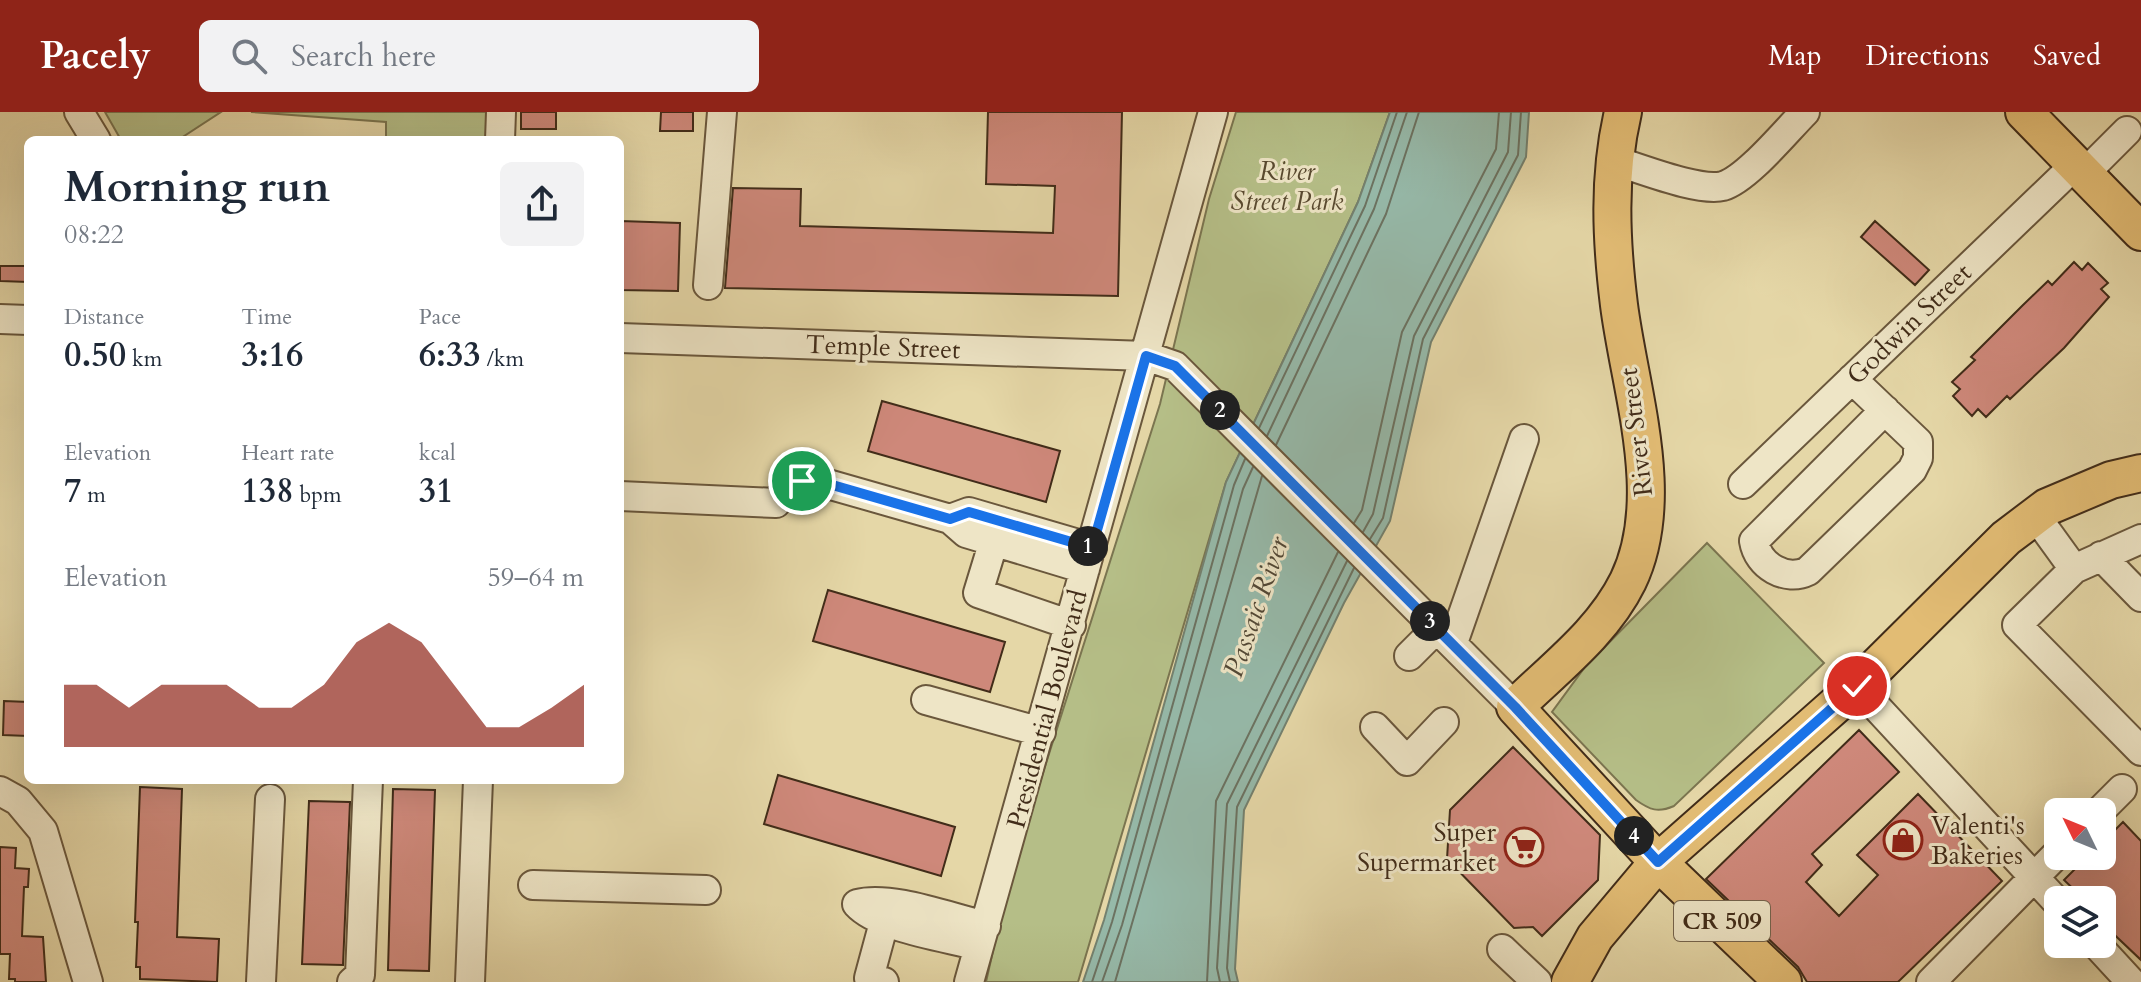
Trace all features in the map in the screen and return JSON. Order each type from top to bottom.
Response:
[{"type":"main road","name":"River Street","points":[[1515,707],[1613,608],[1629,579],[1641,539],[1645,508],[1642,457],[1613,252],[1615,161],[1623,112]]},
{"type":"main road","points":[[2024,112],[2141,232]]},
{"type":"main road","points":[[1570,982],[1595,937],[1658,862],[1857,686],[2006,538],[2035,515],[2073,495],[2141,473]]},
{"type":"main road","name":"CR 509","points":[[1515,707],[1658,862],[1783,982]]},
{"type":"street","points":[[79,112],[94,136]]},
{"type":"street","points":[[500,136],[501,112]]},
{"type":"street","points":[[708,285],[722,112]]},
{"type":"street","name":"Presidential Boulevard","points":[[969,982],[1213,112]]},
{"type":"street","points":[[1615,161],[1702,185],[1723,186],[1743,174],[1805,112]]},
{"type":"street","name":"Godwin Street","points":[[1743,484],[1852,379],[2126,129]]},
{"type":"street","points":[[0,319],[24,320]]},
{"type":"street","name":"Temple Street","points":[[624,338],[1146,356]]},
{"type":"street","name":"CR 509","points":[[1146,356],[1175,366],[1515,707]]},
{"type":"street","points":[[1852,379],[1885,410],[1918,442],[1918,458],[1912,470],[1808,571],[1796,577],[1783,576],[1756,552],[1754,541],[1885,410]]},
{"type":"street","points":[[1409,656],[1445,636],[1524,439]]},
{"type":"street","points":[[624,496],[776,503],[788,487],[810,479],[950,519],[966,533],[997,532],[1089,558]]},
{"type":"street","points":[[2035,515],[2074,569]]},
{"type":"street","points":[[997,532],[978,593],[1071,625]]},
{"type":"street","points":[[2141,539],[2074,569],[2017,625],[2141,751]]},
{"type":"street","points":[[2101,556],[2141,597]]},
{"type":"street","points":[[1857,686],[2044,888]]},
{"type":"street","points":[[926,700],[1041,732]]},
{"type":"street","points":[[1375,727],[1407,761],[1444,722]]},
{"type":"street","points":[[352,982],[360,975],[368,784]]},
{"type":"street","points":[[470,982],[478,784]]},
{"type":"street","points":[[2113,798],[2122,789]]},
{"type":"street","points":[[0,791],[18,801],[43,831],[88,982]]},
{"type":"street","points":[[261,982],[270,799]]},
{"type":"street","points":[[1931,982],[2044,867]]},
{"type":"street","points":[[533,885],[706,890]]},
{"type":"street","points":[[857,904],[866,914],[886,912],[983,936]]},
{"type":"street","points":[[876,980],[886,912]]},
{"type":"street","points":[[1502,949],[1537,982]]},
{"type":"street","points":[[2109,958],[2131,982]]},
{"type":"green space","points":[[105,112],[221,112],[184,136],[119,136]]},
{"type":"green space","points":[[251,112],[493,112],[492,136],[386,136],[386,122]]},
{"type":"green space","name":"River Street Park","points":[[1236,112],[1390,112],[1358,202],[1226,482],[1078,982],[986,982],[1009,880],[1160,404],[1209,199]]},
{"type":"green space","points":[[1707,543],[1824,663],[1674,806],[1654,809],[1636,800],[1552,712],[1585,667]]},
{"type":"water","name":"Passaic River","points":[[1390,112],[1529,112],[1526,157],[1431,342],[1390,521],[1344,603],[1244,810],[1235,969],[1238,982],[1083,982],[1104,920],[1226,482],[1358,202]]},
{"type":"building","points":[[521,112],[556,112],[556,129],[521,129]]},
{"type":"building","points":[[661,112],[693,112],[693,131],[660,131]]},
{"type":"building","points":[[988,112],[1122,112],[1118,296],[725,288],[733,188],[801,189],[800,226],[1053,233],[1055,186],[986,184]]},
{"type":"building","points":[[624,221],[680,223],[678,291],[624,290]]},
{"type":"building","points":[[1875,221],[1929,270],[1915,285],[1861,237]]},
{"type":"building","points":[[2074,262],[2082,270],[2088,263],[2108,283],[2101,289],[2109,297],[2064,348],[2010,399],[2007,396],[1986,417],[1978,409],[1972,416],[1953,396],[1960,389],[1952,382],[1975,360],[1971,357],[2022,306],[2048,281],[2052,285]]},
{"type":"building","points":[[0,266],[24,266],[24,282],[0,281]]},
{"type":"building","points":[[882,401],[1060,451],[1046,502],[868,451]]},
{"type":"building","points":[[828,590],[1005,642],[990,692],[813,641]]},
{"type":"building","points":[[4,701],[24,702],[24,736],[3,735]]},
{"type":"building","points":[[1859,730],[1899,772],[1812,854],[1822,865],[1806,882],[1839,916],[1878,875],[1857,855],[1918,794],[2002,881],[1898,982],[1807,982],[1798,967],[1706,879]]},
{"type":"building","name":"Super Supermarket","points":[[1513,747],[1600,835],[1598,880],[1542,936],[1533,927],[1514,928],[1447,859],[1450,810]]},
{"type":"building","points":[[778,775],[955,827],[941,876],[764,824]]},
{"type":"building","points":[[140,787],[182,789],[177,937],[219,939],[217,982],[140,979],[140,967],[136,967],[138,922],[135,922]]},
{"type":"building","points":[[393,789],[435,790],[429,971],[388,970]]},
{"type":"building","points":[[309,801],[350,802],[343,965],[302,964]]},
{"type":"building","points":[[2123,822],[2141,841],[2141,960],[2116,936],[2116,886],[2070,886],[2064,880],[2074,870],[2116,870],[2116,829]]},
{"type":"building","points":[[0,847],[16,848],[15,868],[29,869],[28,887],[24,887],[22,936],[43,937],[46,982],[15,982],[15,979],[9,979],[10,954],[0,954]]},
{"type":"place","name":"Valenti's Bakeries","points":[[1903,840]]},
{"type":"place","name":"Super Supermarket","points":[[1524,847]]},
{"type":"route","points":[[802,481],[822,482],[950,519],[969,512],[1092,548],[1146,356],[1175,366],[1453,643],[1658,862],[1857,686]]}]
